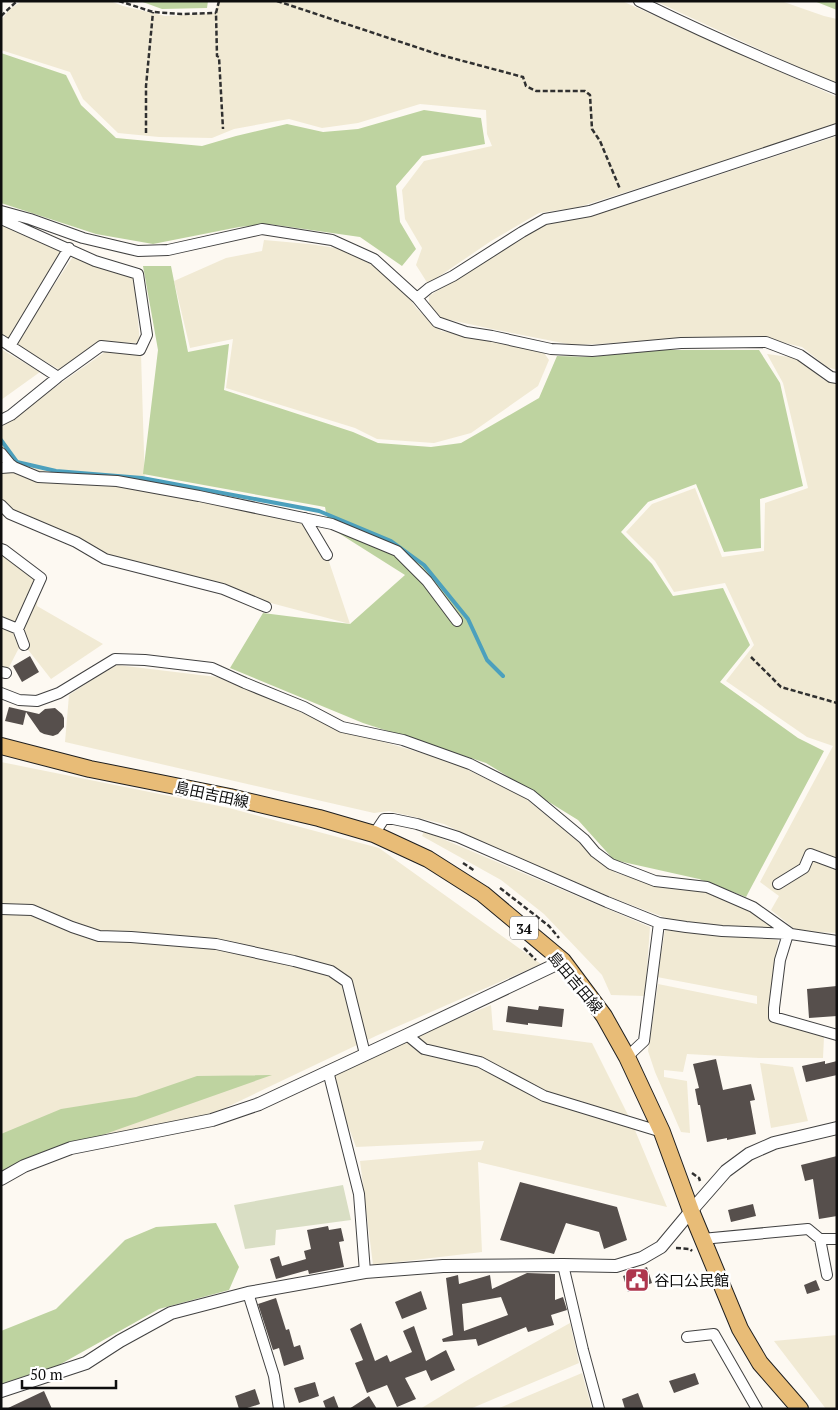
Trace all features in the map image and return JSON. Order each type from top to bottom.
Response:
[{"type":"main road","name":"島田吉田線","points":[[1,746],[90,769],[230,797],[320,818],[374,834],[428,859],[483,894],[563,961],[604,1016],[627,1057],[662,1132],[691,1211],[740,1328],[760,1363],[800,1409]]},
{"type":"street","points":[[639,1],[689,26],[837,89]]},
{"type":"street","points":[[417,298],[429,288],[453,276],[544,219],[590,211],[837,129]]},
{"type":"street","points":[[1,211],[83,238],[138,251],[168,250],[262,230],[332,240],[374,259],[417,298],[437,322],[466,332],[551,349],[592,352],[680,343],[766,342],[800,355],[831,377],[837,378]]},
{"type":"street","points":[[1,219],[95,261],[138,274],[147,335],[140,350],[101,346],[1,420]]},
{"type":"street","points":[[58,377],[5,343],[69,248]]},
{"type":"street","points":[[1,453],[14,467],[38,477],[117,482],[199,496],[332,524],[396,551],[426,581],[457,621]]},
{"type":"street","points":[[1,468],[14,467]]},
{"type":"street","points":[[1,505],[10,514],[76,542],[105,559],[223,589],[266,607]]},
{"type":"street","points":[[305,518],[328,555]]},
{"type":"street","points":[[1,550],[4,550],[41,578],[18,628],[24,645]]},
{"type":"street","points":[[1,622],[18,628]]},
{"type":"street","points":[[1,693],[19,700],[37,701],[59,693],[114,659],[145,660],[212,668],[304,707],[342,727],[403,740],[470,764],[531,795],[611,864],[655,881],[707,887],[753,907],[790,934]]},
{"type":"street","points":[[374,834],[384,820],[393,819],[450,834],[659,923],[722,931],[790,934],[837,941]]},
{"type":"street","points":[[778,884],[804,868],[810,854],[837,864]]},
{"type":"street","points":[[1,909],[32,910],[99,936],[216,944],[331,971],[347,982],[365,1054]]},
{"type":"street","points":[[627,1057],[644,1041],[659,923]]},
{"type":"street","points":[[790,934],[780,960],[774,1017],[837,1035]]},
{"type":"street","points":[[1,1179],[24,1166],[71,1148],[212,1120],[259,1104],[563,961]]},
{"type":"street","points":[[407,1036],[424,1050],[480,1062],[544,1096],[662,1132]]},
{"type":"street","points":[[328,1071],[359,1194],[365,1272]]},
{"type":"street","points":[[1,1391],[86,1363],[120,1341],[170,1313],[248,1293],[365,1272],[443,1266],[616,1266],[642,1258],[661,1247],[726,1171],[749,1154],[774,1143],[837,1128]]},
{"type":"street","points":[[702,1238],[808,1229],[820,1239],[827,1275]]},
{"type":"street","points":[[820,1239],[837,1239]]},
{"type":"street","points":[[564,1265],[583,1350],[599,1409]]},
{"type":"street","points":[[248,1293],[274,1376],[279,1409]]},
{"type":"street","points":[[687,1338],[714,1334],[758,1409]]},
{"type":"path","points":[[1,16],[17,1]]},
{"type":"path","points":[[119,1],[153,12],[182,14],[216,13]]},
{"type":"path","points":[[219,1],[216,13],[217,56],[219,57],[223,129]]},
{"type":"path","points":[[277,1],[437,54],[523,78],[526,86],[536,92],[585,91],[590,95],[592,129],[600,141],[624,200]]},
{"type":"path","points":[[146,133],[146,86],[153,12]]},
{"type":"path","points":[[751,657],[781,687],[837,703]]},
{"type":"path","points":[[461,862],[476,871]]},
{"type":"path","points":[[498,887],[549,926],[561,940]]},
{"type":"path","points":[[690,1172],[699,1178],[705,1195]]},
{"type":"shaded area","points":[[22,1],[110,1],[165,16],[215,13],[218,1],[622,1],[837,97],[837,125],[579,207],[539,213],[491,241],[428,284],[416,265],[422,248],[405,219],[402,190],[424,161],[492,146],[487,134],[486,110],[420,104],[358,123],[322,128],[289,119],[234,129],[212,138],[159,137],[118,133],[83,99],[70,72],[1,50],[1,20],[10,9]]},
{"type":"shaded area","points":[[655,1],[781,1],[837,19],[837,83],[804,70]]},
{"type":"shaded area","points":[[837,136],[837,370],[827,367],[802,347],[768,339],[695,337],[573,345],[441,318],[429,305],[429,296],[542,225],[640,201]]},
{"type":"shaded area","points":[[1,224],[64,252],[9,340],[1,334]]},
{"type":"shaded area","points":[[264,240],[342,249],[374,266],[403,290],[417,309],[441,331],[542,350],[549,360],[538,386],[471,433],[434,443],[377,439],[355,428],[226,388],[233,339],[190,348],[174,281],[226,258],[262,251]]},
{"type":"shaded area","points":[[74,255],[98,267],[134,277],[140,343],[98,342],[60,370],[15,344]]},
{"type":"shaded area","points":[[112,347],[141,354],[145,486],[317,526],[350,624],[109,560],[10,514],[1,514],[1,468],[13,467],[1,452],[1,427]]},
{"type":"shaded area","points":[[1,349],[40,372],[1,400]]},
{"type":"shaded area","points":[[767,354],[797,358],[824,380],[837,384],[837,933],[797,931],[771,910],[779,896],[760,882],[833,746],[807,737],[726,681],[754,645],[725,583],[674,592],[655,561],[626,532],[652,504],[695,488],[722,557],[764,551],[765,503],[808,488],[783,383]]},
{"type":"shaded area","points":[[1,550],[40,573],[37,606],[103,644],[51,679],[22,642],[6,673],[1,672]]},
{"type":"shaded area","points":[[117,665],[217,677],[343,730],[452,762],[525,798],[616,873],[672,889],[702,891],[752,912],[780,931],[674,921],[493,848],[444,824],[389,811],[374,813],[65,742],[69,695]]},
{"type":"shaded area","points":[[1,762],[229,808],[379,848],[541,964],[378,1035],[206,1117],[1,1153]]},
{"type":"shaded area","points":[[424,831],[650,927],[645,996],[611,995],[602,975],[544,914],[501,880],[422,836]]},
{"type":"shaded area","points":[[665,930],[778,940],[772,1022],[824,1037],[823,1058],[759,1058],[687,1054],[683,1072],[664,1070],[664,1077],[687,1081],[690,1133],[681,1132],[648,1051],[658,984],[757,1004],[757,996],[657,977]]},
{"type":"shaded area","points":[[491,1005],[493,1030],[592,1043],[632,1123],[667,1207],[478,1162],[482,1252],[373,1265],[360,1161],[481,1150],[484,1141],[356,1147],[328,1071]]},
{"type":"shaded area","points":[[760,1063],[793,1067],[808,1121],[771,1128]]},
{"type":"shaded area","points":[[570,1323],[579,1363],[470,1409],[420,1409],[466,1381]]},
{"type":"shaded area","points":[[837,1335],[837,1409],[826,1409],[774,1341]]},
{"type":"shaded area","points":[[582,1373],[592,1409],[497,1409]]},
{"type":"green space","points":[[140,1],[208,1],[207,8],[162,9]]},
{"type":"green space","points":[[814,1],[837,1],[837,10]]},
{"type":"green space","points":[[1,53],[66,75],[81,105],[116,138],[202,146],[287,124],[323,132],[358,129],[424,110],[481,118],[485,144],[422,156],[396,186],[400,222],[416,249],[402,266],[360,237],[269,224],[239,227],[153,244],[96,234],[1,203]]},
{"type":"green space","points":[[143,266],[171,266],[188,352],[229,344],[224,390],[353,432],[378,443],[431,447],[461,443],[539,398],[557,356],[591,357],[654,350],[759,350],[780,383],[803,486],[760,499],[761,548],[724,552],[696,484],[648,502],[621,532],[652,564],[673,596],[723,588],[750,645],[720,682],[798,738],[824,751],[746,897],[699,879],[614,860],[578,820],[486,763],[363,723],[230,668],[263,613],[350,624],[405,575],[329,527],[325,507],[143,474],[158,350]]},
{"type":"green space","points":[[272,1075],[1,1172],[1,1134],[61,1109],[136,1097],[197,1076]]},
{"type":"green space","points":[[343,1185],[351,1220],[276,1230],[275,1245],[245,1249],[234,1205]]},
{"type":"green space","points":[[216,1223],[239,1267],[229,1290],[159,1309],[59,1365],[1,1384],[1,1331],[56,1309],[125,1240],[156,1227]]},
{"type":"building","points":[[30,656],[39,672],[22,682],[13,666]]},
{"type":"building","points":[[9,707],[39,714],[45,709],[55,708],[64,718],[64,727],[58,734],[53,736],[44,734],[40,732],[26,712],[23,725],[5,721]]},
{"type":"building","points":[[837,986],[837,1016],[809,1018],[807,989]]},
{"type":"building","points":[[508,1006],[538,1010],[539,1006],[564,1009],[562,1027],[506,1022]]},
{"type":"building","points":[[716,1059],[723,1090],[751,1084],[755,1100],[750,1101],[756,1134],[707,1142],[695,1089],[699,1088],[693,1064]]},
{"type":"building","points":[[825,1061],[825,1064],[837,1061],[837,1075],[806,1082],[802,1066]]},
{"type":"building","points":[[837,1156],[837,1216],[819,1219],[813,1179],[805,1181],[801,1165]]},
{"type":"building","points":[[520,1182],[617,1207],[627,1240],[604,1249],[599,1232],[566,1223],[554,1254],[500,1240]]},
{"type":"building","points":[[753,1204],[756,1216],[731,1222],[728,1210]]},
{"type":"building","points":[[328,1226],[329,1230],[341,1228],[344,1241],[339,1242],[344,1267],[309,1274],[308,1270],[276,1279],[270,1259],[279,1256],[282,1266],[306,1259],[304,1251],[311,1249],[307,1230]]},
{"type":"building","name":"谷口公民館","points":[[647,1267],[652,1283],[628,1292],[623,1276]]},
{"type":"building","points":[[527,1273],[555,1274],[555,1300],[563,1297],[567,1310],[551,1315],[554,1325],[528,1332],[526,1327],[478,1346],[476,1339],[443,1342],[442,1339],[453,1335],[446,1278],[458,1275],[459,1284],[490,1275],[492,1289]],"holes":[[[501,1297],[508,1315],[464,1331],[462,1304]]]},
{"type":"building","points":[[816,1280],[820,1290],[807,1294],[804,1285]]},
{"type":"building","points":[[421,1291],[427,1309],[402,1319],[395,1302]]},
{"type":"building","points":[[276,1298],[286,1330],[289,1329],[294,1347],[300,1345],[304,1359],[284,1366],[279,1348],[273,1350],[258,1304]]},
{"type":"building","points":[[361,1323],[375,1361],[387,1355],[390,1362],[412,1352],[403,1331],[414,1326],[426,1361],[446,1350],[455,1370],[431,1381],[426,1370],[405,1378],[416,1399],[397,1407],[387,1385],[367,1393],[355,1363],[363,1360],[350,1329]]},
{"type":"building","points":[[695,1373],[699,1384],[674,1393],[669,1381]]},
{"type":"building","points":[[315,1382],[319,1396],[299,1403],[294,1388]]},
{"type":"building","points":[[255,1389],[260,1404],[239,1409],[235,1396]]},
{"type":"building","points":[[44,1391],[52,1409],[6,1409]]},
{"type":"building","points":[[638,1393],[644,1409],[625,1409],[622,1399]]},
{"type":"building","points":[[334,1396],[339,1409],[326,1409],[323,1401]]},
{"type":"building","points":[[369,1396],[377,1409],[349,1409]]},
{"type":"waterway","points":[[1,440],[17,462],[56,471],[142,478],[319,511],[391,541],[424,565],[468,619],[487,660],[503,676]]},
{"type":"place","name":"谷口公民館","points":[[637,1280]]}]
